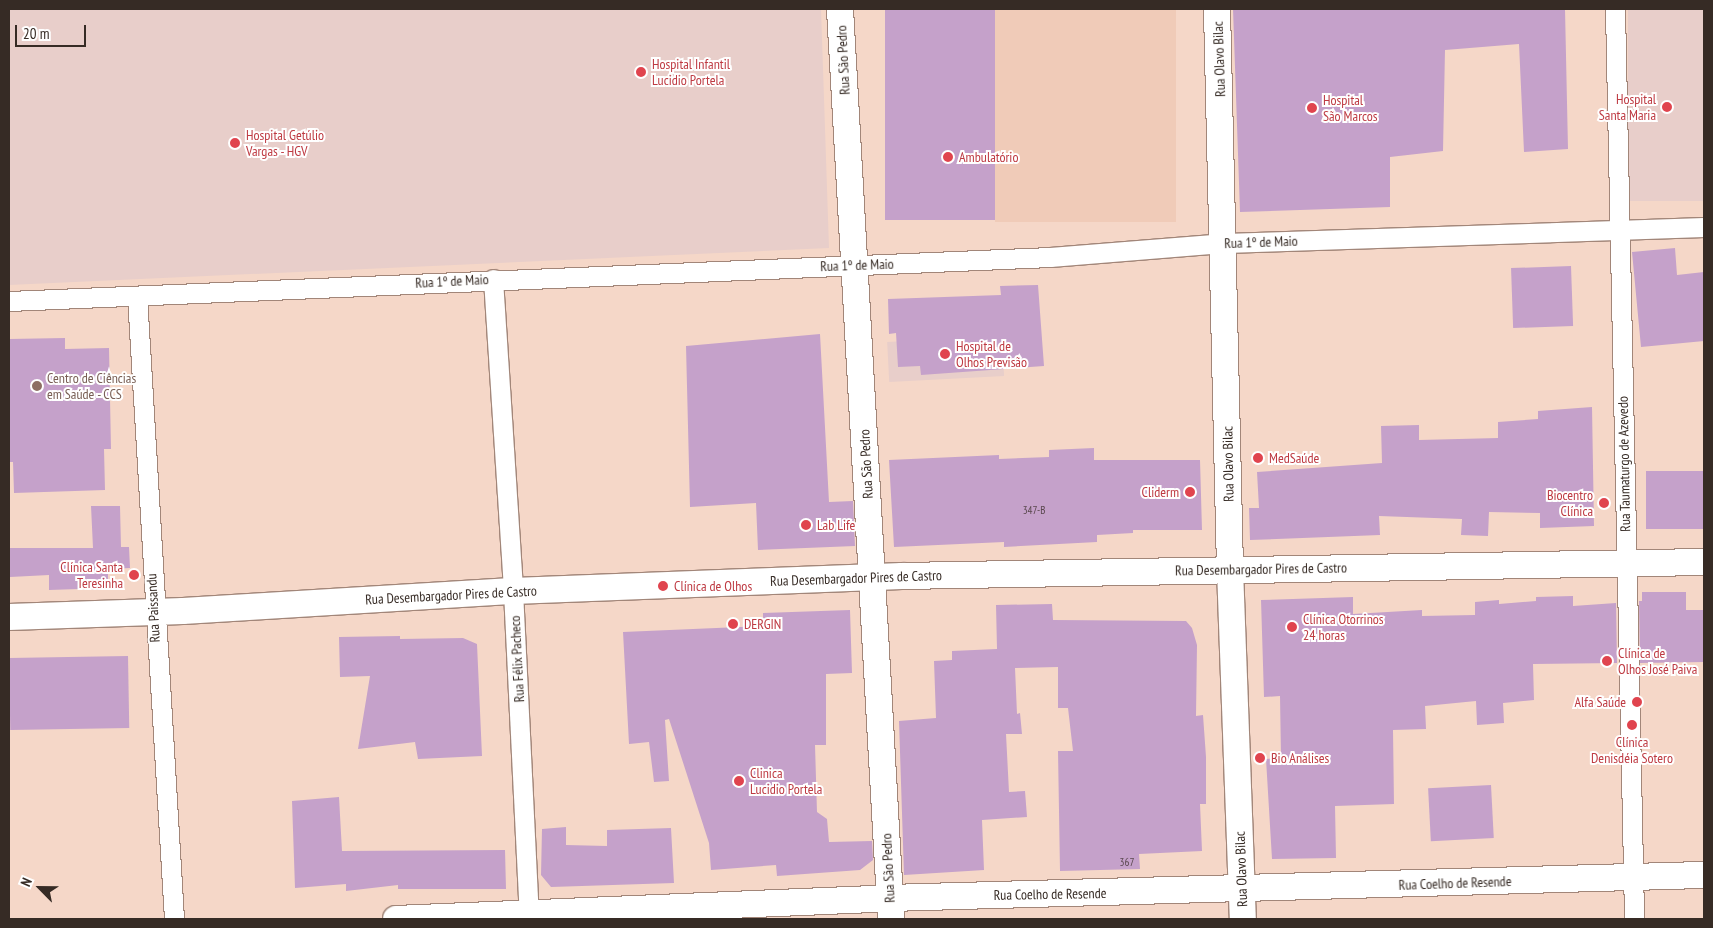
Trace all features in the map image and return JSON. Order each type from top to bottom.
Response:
[{"type":"main road","name":"Rua São Pedro","points":[[840,9],[856,265],[890,908]]},
{"type":"main road","name":"Rua Olavo Bilac","points":[[1217,9],[1225,243],[1230,569],[1242,919]]},
{"type":"main road","name":"Rua Desembargador Pires de Castro","points":[[9,617],[154,612],[514,591],[872,578],[1230,569],[1704,562]]},
{"type":"main road","name":"Rua Coelho de Resende","points":[[396,919],[890,908],[1242,890],[1704,876]]},
{"type":"street","name":"Rua Taumaturgo de Azevedo","points":[[1615,9],[1634,919]]},
{"type":"street","name":"Rua 1º de Maio","points":[[9,301],[493,279],[1050,257],[1225,243],[1704,227]]},
{"type":"street","name":"Rua Félix Pacheco","points":[[493,279],[514,591],[529,916]]},
{"type":"street","name":"Rua Paissandu","points":[[137,296],[154,612],[174,919]]},
{"type":"shaded area","name":"Hospital Getúlio Vargas - HGV","points":[[9,9],[821,9],[829,248],[9,285]]},
{"type":"shaded area","points":[[995,9],[1176,9],[1176,222],[995,222]]},
{"type":"shaded area","name":"Hospital Santa Maria","points":[[1628,9],[1704,9],[1704,201],[1628,201]]},
{"type":"shaded area","name":"Hospital de Olhos Previsão","points":[[1002,336],[1004,376],[889,382],[887,342]]},
{"type":"building","name":"Ambulatório","points":[[885,9],[995,9],[995,220],[885,220]]},
{"type":"building","name":"Hospital São Marcos","points":[[1233,9],[1565,9],[1568,149],[1524,152],[1519,44],[1445,50],[1443,151],[1390,157],[1390,207],[1240,212]]},
{"type":"building","points":[[1675,248],[1677,275],[1704,272],[1704,341],[1641,347],[1632,252]]},
{"type":"building","points":[[1571,266],[1573,326],[1513,328],[1511,268]]},
{"type":"building","points":[[1038,285],[1044,366],[921,375],[920,366],[898,367],[896,333],[889,334],[888,299],[1001,295],[1000,286]]},
{"type":"building","points":[[820,334],[829,502],[853,501],[855,546],[758,550],[756,503],[690,507],[686,346]]},
{"type":"building","points":[[65,338],[65,349],[109,348],[111,449],[104,449],[105,490],[14,493],[13,462],[9,462],[9,339]]},
{"type":"building","points":[[1592,407],[1594,526],[1540,528],[1540,513],[1489,512],[1488,536],[1461,535],[1462,519],[1379,516],[1380,535],[1250,540],[1249,508],[1259,508],[1257,472],[1382,463],[1381,426],[1419,425],[1419,440],[1498,438],[1498,422],[1538,419],[1538,411]]},
{"type":"building","points":[[1094,448],[1094,460],[1200,460],[1202,530],[1133,530],[1133,533],[1097,535],[1097,542],[1004,547],[1004,542],[894,547],[889,460],[999,455],[999,459],[1049,457],[1049,450]]},
{"type":"building","points":[[1646,471],[1704,471],[1704,529],[1646,529]]},
{"type":"building","points":[[91,506],[120,506],[121,547],[129,547],[130,568],[108,569],[108,588],[49,590],[49,575],[10,577],[9,548],[93,548]]},
{"type":"building","points":[[1642,592],[1686,592],[1686,610],[1704,610],[1704,662],[1640,663],[1639,601],[1642,601]]},
{"type":"building","points":[[1573,596],[1573,606],[1616,603],[1617,663],[1533,664],[1534,700],[1503,703],[1504,723],[1477,725],[1476,701],[1425,706],[1426,729],[1393,730],[1394,804],[1335,806],[1336,858],[1272,859],[1266,759],[1281,758],[1280,696],[1264,697],[1261,600],[1353,597],[1353,614],[1422,610],[1422,616],[1475,615],[1475,602],[1499,600],[1499,604],[1536,601],[1536,597]]},
{"type":"building","points":[[1052,604],[1053,620],[1186,621],[1192,628],[1197,645],[1196,716],[1203,715],[1206,757],[1206,804],[1200,804],[1202,851],[1139,854],[1140,869],[1060,871],[1058,751],[1073,751],[1068,708],[1058,708],[1058,667],[1015,668],[1017,714],[1020,713],[1022,734],[1006,734],[1009,792],[1025,791],[1027,817],[982,820],[984,870],[904,875],[899,721],[936,718],[934,661],[952,660],[952,651],[997,649],[996,605]]},
{"type":"building","points":[[850,610],[852,673],[826,674],[826,745],[815,745],[817,812],[827,819],[829,842],[872,841],[873,860],[860,870],[777,876],[776,865],[711,870],[709,843],[669,719],[665,720],[669,781],[654,782],[649,742],[629,744],[623,632],[763,626],[763,613]]},
{"type":"building","points":[[400,636],[400,639],[463,638],[477,644],[482,756],[418,759],[415,742],[358,749],[370,676],[340,677],[339,637]]},
{"type":"building","points":[[128,656],[129,728],[10,730],[9,658]]},
{"type":"building","points":[[1491,785],[1494,838],[1431,841],[1428,788]]},
{"type":"building","points":[[339,797],[342,851],[505,850],[506,889],[398,889],[398,885],[346,891],[346,884],[295,888],[292,801]]},
{"type":"building","points":[[566,827],[566,845],[607,846],[607,830],[671,828],[674,883],[551,887],[541,875],[542,829]]},
{"type":"place","name":"Hospital Infantil Lucidio Portela","points":[[641,72]]},
{"type":"place","name":"Hospital Santa Maria","points":[[1667,107]]},
{"type":"place","name":"Hospital São Marcos","points":[[1312,108]]},
{"type":"place","name":"Hospital Getúlio Vargas - HGV","points":[[235,143]]},
{"type":"place","name":"Ambulatório","points":[[948,157]]},
{"type":"place","name":"Hospital de Olhos Previsão","points":[[945,354]]},
{"type":"place","name":"Centro de Ciências em Saúde - CCS","points":[[37,386]]},
{"type":"place","name":"MedSaúde","points":[[1258,458]]},
{"type":"place","name":"Cliderm","points":[[1190,492]]},
{"type":"place","name":"Biocentro Clínica","points":[[1604,503]]},
{"type":"place","name":"Lab Life","points":[[806,525]]},
{"type":"place","name":"Clínica Santa Teresinha","points":[[134,575]]},
{"type":"place","name":"Clínica de Olhos","points":[[663,586]]},
{"type":"place","name":"DERGIN","points":[[733,624]]},
{"type":"place","name":"Clínica Otorrinos 24 horas","points":[[1292,627]]},
{"type":"place","name":"Clínica de Olhos José Paiva","points":[[1607,661]]},
{"type":"place","name":"Alfa Saúde","points":[[1637,702]]},
{"type":"place","name":"Clínica Denisdéia Sotero","points":[[1632,725]]},
{"type":"place","name":"Bio Análises","points":[[1260,758]]},
{"type":"place","name":"Clinica Lucidio Portela","points":[[739,781]]}]
